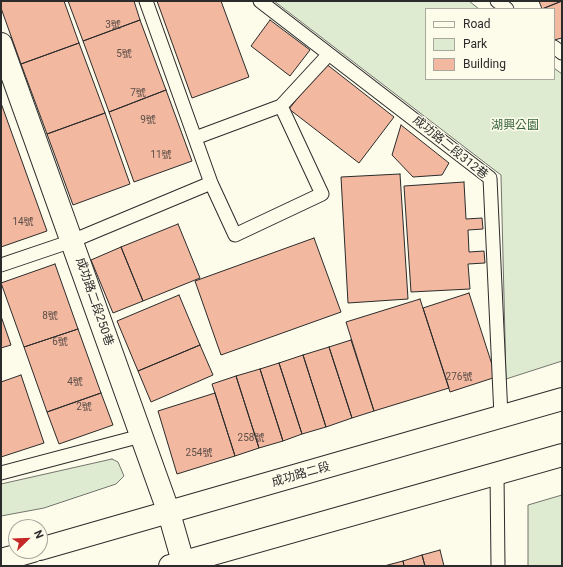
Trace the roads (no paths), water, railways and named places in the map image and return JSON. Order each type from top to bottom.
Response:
[{"type":"main road","name":"成功路二段250巷","points":[[1,44],[170,513],[176,564]]},
{"type":"main road","name":"成功路二段","points":[[48,547],[170,513],[562,399]]},
{"type":"main road","points":[[176,564],[562,455]]},
{"type":"lane","points":[[146,1],[211,183],[235,234],[322,194],[281,106]]},
{"type":"lane","name":"成功路二段312巷","points":[[260,1],[490,178],[501,416]]},
{"type":"lane","points":[[497,1],[506,8]]},
{"type":"lane","points":[[195,138],[281,106],[329,54]]},
{"type":"lane","points":[[1,265],[72,241],[211,183]]},
{"type":"lane","points":[[1,473],[141,436]]},
{"type":"lane","points":[[497,474],[498,566]]},
{"type":"park label","name":"湖興公園","points":[[515,126]]}]
